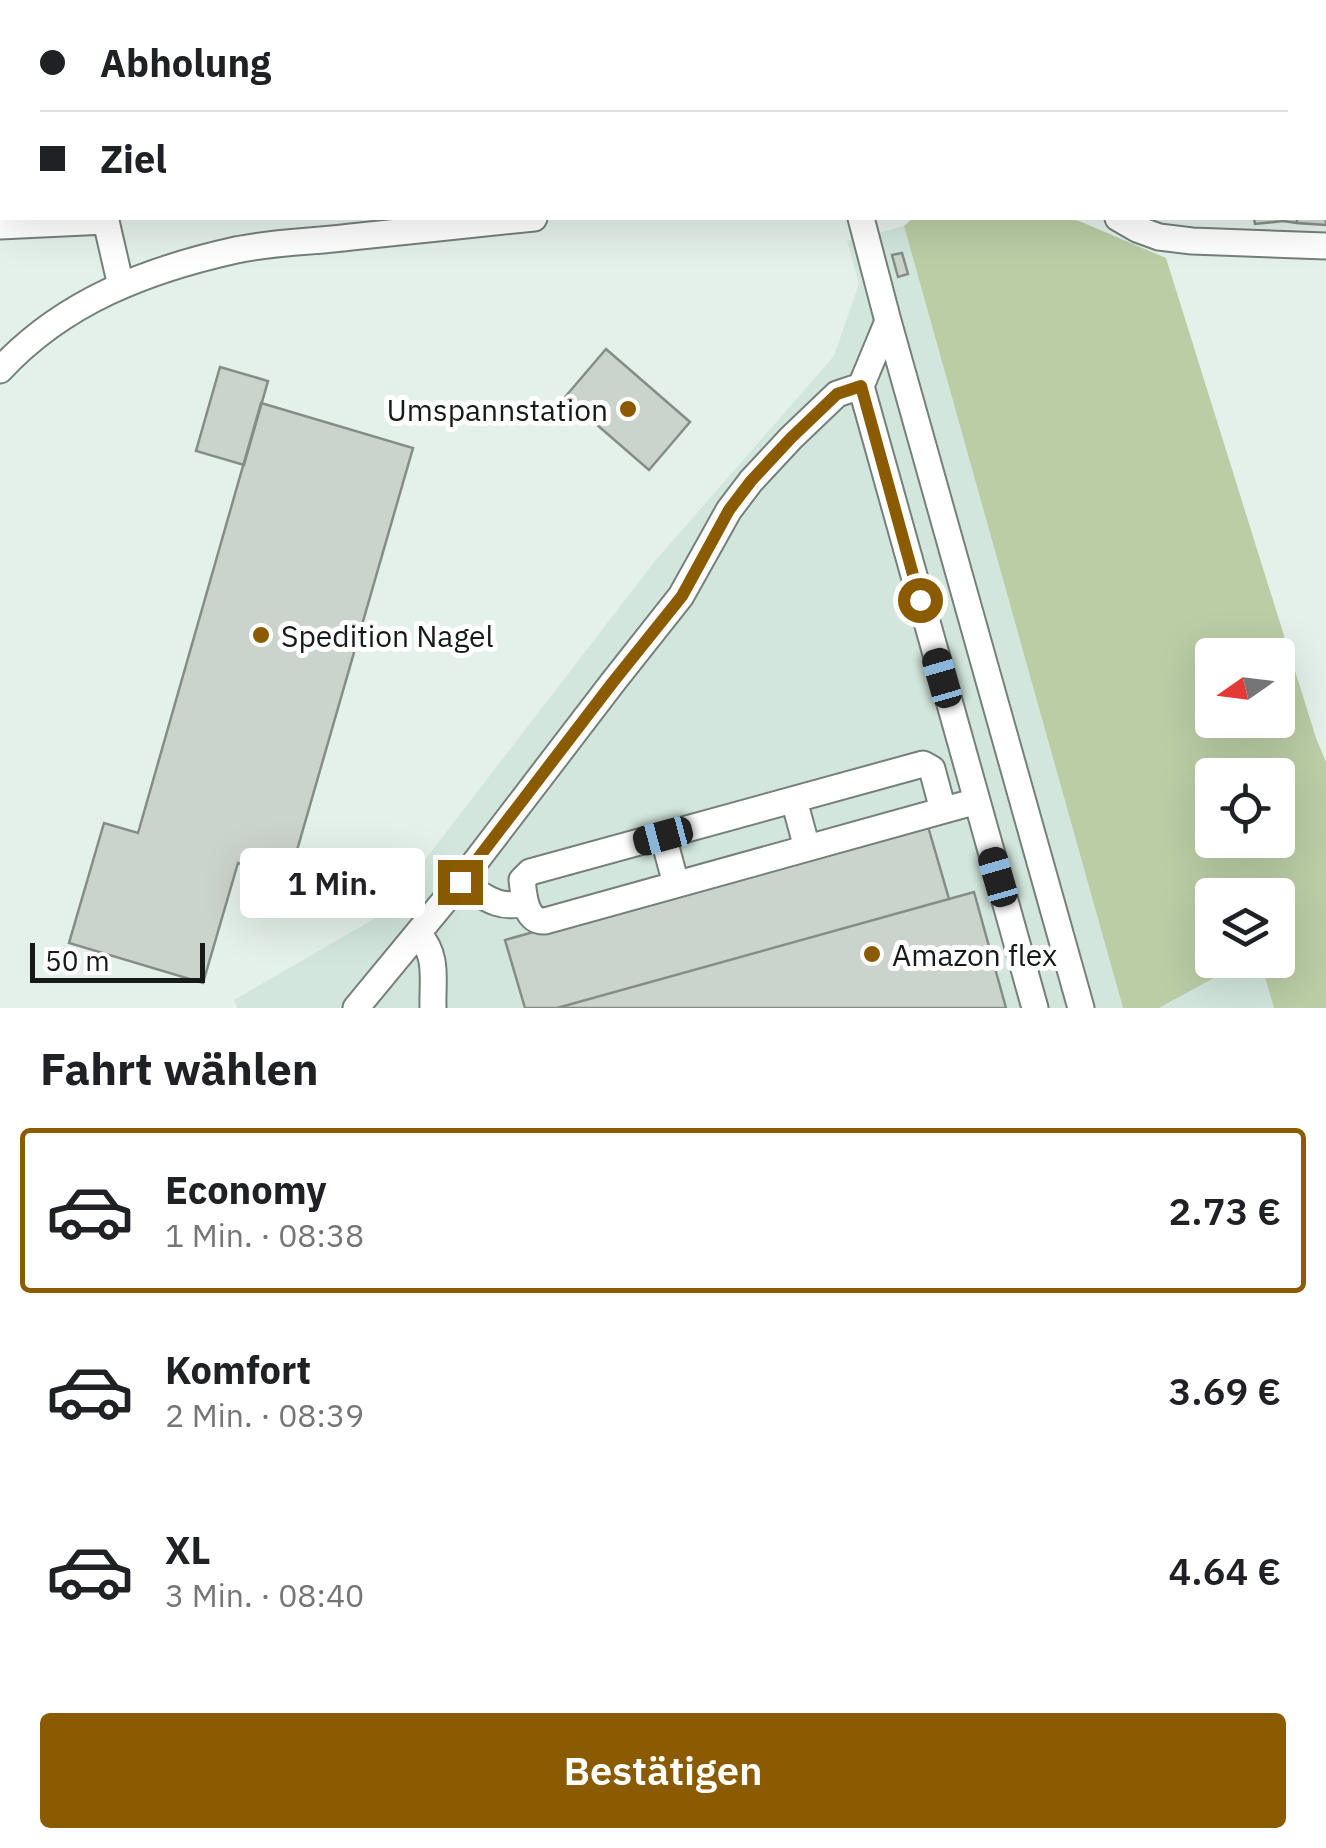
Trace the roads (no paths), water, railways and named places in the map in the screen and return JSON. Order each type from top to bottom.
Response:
[{"type":"street","points":[[0,226],[91,220]]},
{"type":"street","points":[[106,220],[122,286]]},
{"type":"street","points":[[0,370],[65,314],[96,296],[171,268],[239,250],[516,220]]},
{"type":"street","points":[[862,220],[1081,1008]]},
{"type":"street","points":[[1121,220],[1136,230],[1160,237],[1326,246]]},
{"type":"street","points":[[888,321],[861,386],[1035,1008]]},
{"type":"street","points":[[356,1008],[460,882],[682,596],[729,510],[751,481],[837,394],[861,386]]},
{"type":"street","points":[[943,810],[932,769],[923,764],[530,872],[522,880],[525,903],[533,918],[545,921],[977,801]]},
{"type":"street","points":[[794,800],[807,848]]},
{"type":"street","points":[[663,836],[676,884]]},
{"type":"street","points":[[460,882],[499,904],[525,903]]},
{"type":"street","points":[[418,933],[428,944],[433,960],[432,1008]]},
{"type":"place","name":"Umspannstation","points":[[628,409]]},
{"type":"place","name":"Spedition Nagel","points":[[261,635]]},
{"type":"place","name":"Amazon flex","points":[[872,954]]}]
